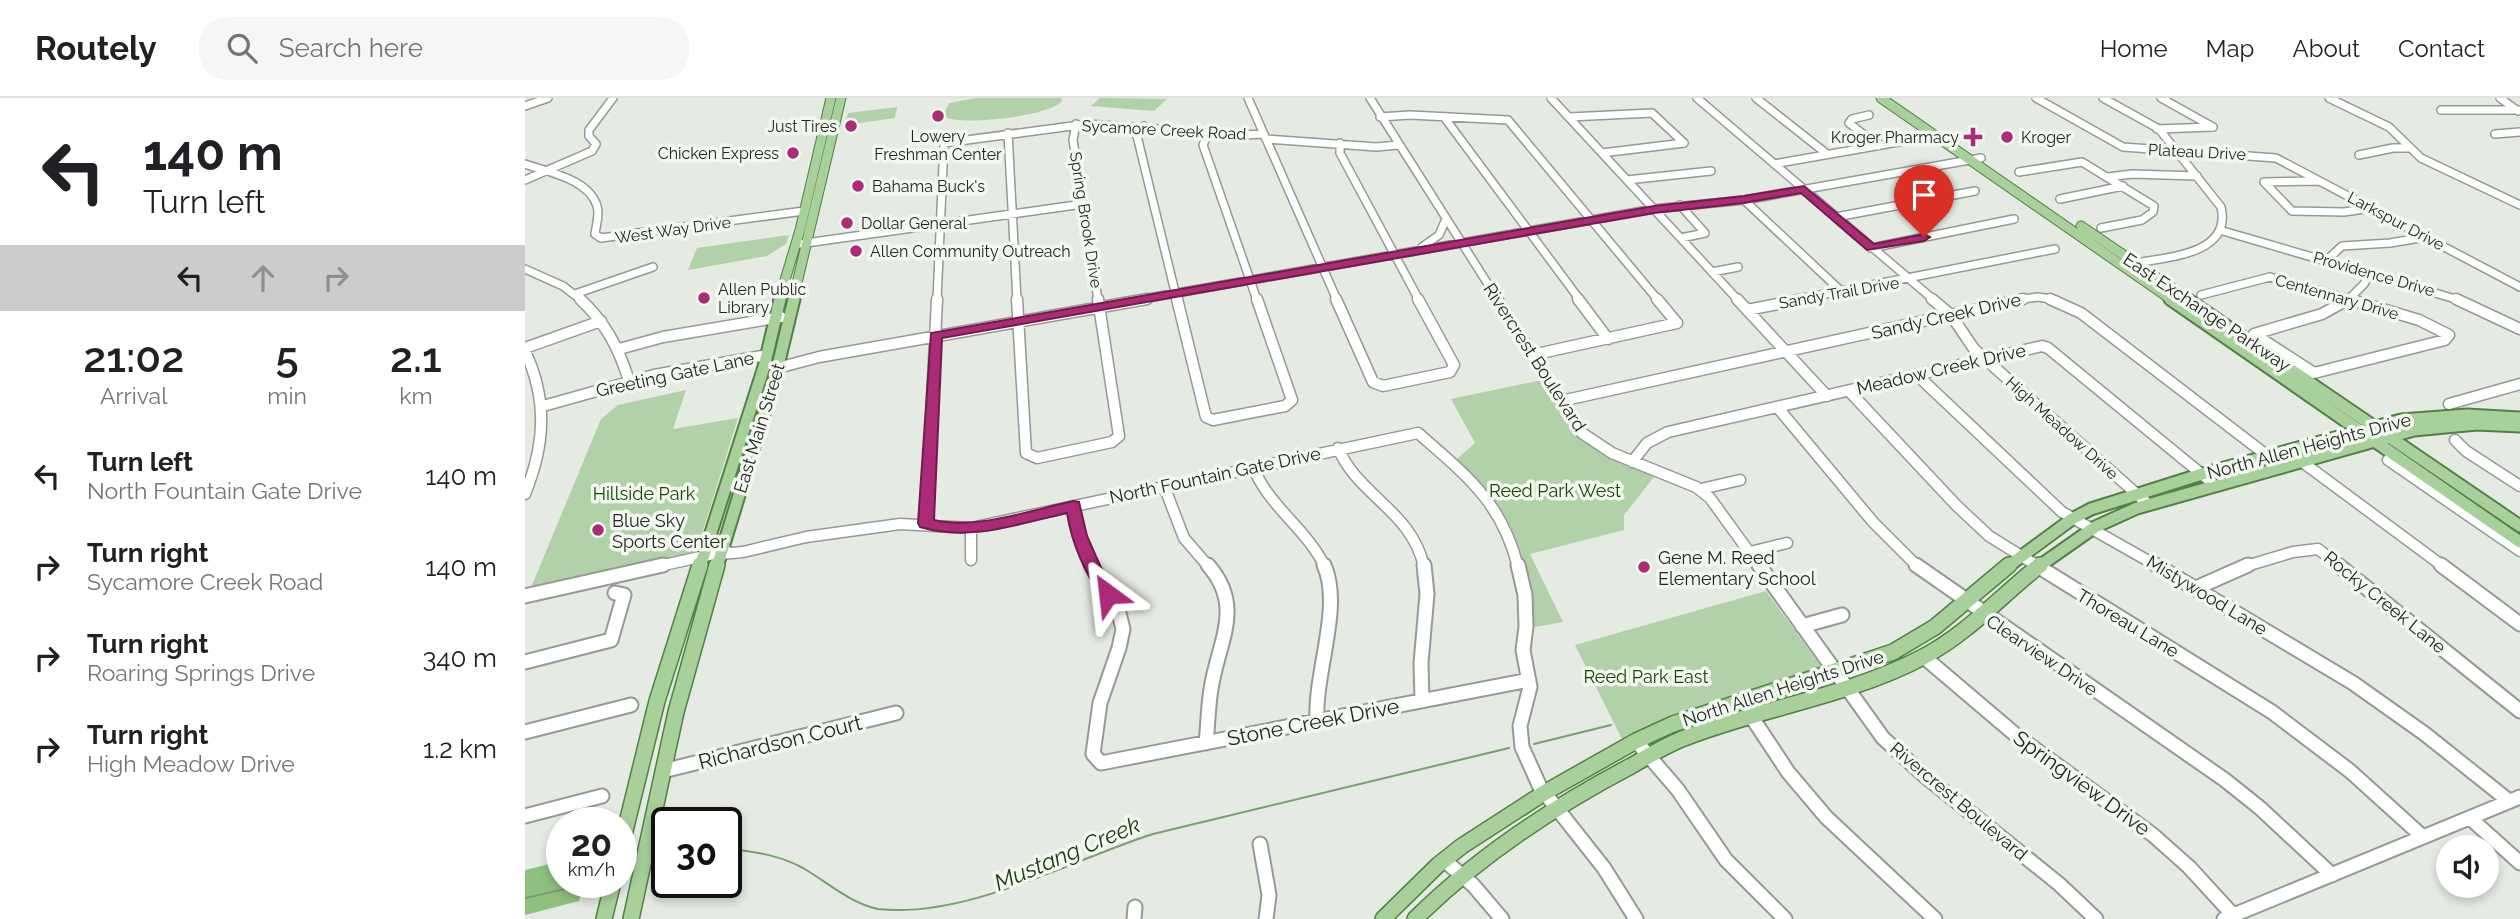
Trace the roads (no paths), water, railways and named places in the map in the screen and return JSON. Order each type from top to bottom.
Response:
[{"type":"main road","name":"East Main Street","points":[[631,807],[654,710],[765,361],[831,98]]},
{"type":"main road","name":"East Main Street","points":[[631,919],[676,712],[778,364],[841,98]]},
{"type":"main road","name":"East Exchange Parkway","points":[[1881,98],[2248,336],[2267,354],[2373,433],[2394,454],[2520,542]]},
{"type":"main road","name":"East Exchange Parkway","points":[[1894,98],[2123,266],[2360,430],[2373,433]]},
{"type":"main road","points":[[827,113],[837,111]]},
{"type":"main road","points":[[1906,115],[1916,114]]},
{"type":"main road","points":[[819,143],[830,141]]},
{"type":"main road","points":[[811,177],[822,175]]},
{"type":"main road","points":[[804,211],[816,209]]},
{"type":"main road","points":[[2123,266],[2134,263]]},
{"type":"main road","points":[[786,271],[800,269]]},
{"type":"main road","points":[[2230,340],[2248,336]]},
{"type":"main road","points":[[2254,357],[2267,354]]},
{"type":"main road","points":[[765,361],[778,364]]},
{"type":"main road","name":"North Allen Heights Drive","points":[[1383,919],[1444,860],[1479,833],[1636,741],[1685,720],[1845,687],[1923,657],[1954,637],[2090,529],[2122,513],[2282,467],[2373,433],[2433,416],[2520,418]]},
{"type":"main road","name":"North Allen Heights Drive","points":[[2373,433],[2388,436],[2445,426],[2520,426]]},
{"type":"main road","name":"North Allen Heights Drive","points":[[1415,919],[1460,874],[1509,837],[1649,756],[1747,709],[1912,642],[1965,603],[2019,557],[2072,519],[2136,493],[2360,430]]},
{"type":"main road","points":[[2388,436],[2520,526]]},
{"type":"main road","points":[[734,464],[750,461]]},
{"type":"main road","points":[[604,919],[609,898]]},
{"type":"street","points":[[541,98],[525,106],[548,98]]},
{"type":"street","points":[[525,180],[594,149],[596,144],[589,136],[589,130],[613,98]]},
{"type":"street","points":[[1248,98],[1374,384],[1383,386],[1453,370],[1454,365],[1340,153],[1340,144]]},
{"type":"street","name":"Rivercrest Boulevard","points":[[1370,98],[1532,355],[1591,442],[1612,455],[1673,474],[1701,489],[1750,552],[1845,687],[1894,749],[2059,884],[2096,919]]},
{"type":"street","points":[[1551,98],[1827,396]]},
{"type":"street","name":"High Meadow Drive","points":[[1697,98],[1951,315],[1974,349],[2149,505]]},
{"type":"street","points":[[1756,98],[1827,154]]},
{"type":"street","name":"Plateau Drive","points":[[2036,98],[2123,147],[2271,156]]},
{"type":"street","points":[[2094,98],[2155,130],[2213,127],[2161,98]]},
{"type":"street","points":[[2103,98],[2155,130],[2169,142],[2224,214],[2223,231],[2215,240],[2201,247],[2134,263]]},
{"type":"street","points":[[2329,98],[2386,125],[2409,148],[2427,161],[2520,205]]},
{"type":"street","points":[[2500,98],[2519,110]]},
{"type":"street","points":[[2508,98],[2519,110]]},
{"type":"street","points":[[2441,110],[2519,110]]},
{"type":"street","points":[[1569,117],[1652,113],[1684,143],[1602,153]]},
{"type":"street","points":[[1380,117],[1405,115],[1509,120],[1673,316],[1676,324],[1532,355]]},
{"type":"street","points":[[1869,115],[1851,119],[1849,122],[1878,146]]},
{"type":"street","points":[[1444,117],[1608,339]]},
{"type":"street","name":"Sycamore Creek Road","points":[[926,523],[944,143],[1076,124],[1144,126],[1376,147],[1398,145]]},
{"type":"street","name":"Spring Brook Drive","points":[[1018,321],[1027,456],[1037,458],[1117,439],[1073,140],[1076,124]]},
{"type":"street","points":[[1144,126],[1137,136],[1207,419],[1216,420],[1290,404],[1292,400],[1203,145],[1209,132]]},
{"type":"street","points":[[2495,134],[2520,132]]},
{"type":"street","points":[[1008,133],[1018,321]]},
{"type":"street","points":[[1773,164],[1904,141]]},
{"type":"street","points":[[2359,155],[2393,148],[2409,148]]},
{"type":"street","name":"Larkspur Drive","points":[[2271,156],[2520,287]]},
{"type":"street","points":[[778,364],[785,366],[820,357],[1018,321],[1654,209],[1744,200],[1976,159]]},
{"type":"street","points":[[2019,172],[2078,161],[2154,206],[2153,212],[2142,220],[2101,228]]},
{"type":"street","points":[[525,164],[545,172]]},
{"type":"street","points":[[1627,180],[1711,171]]},
{"type":"street","name":"West Way Drive","points":[[545,172],[579,186],[593,197],[598,212],[595,234],[601,238],[627,237],[804,211]]},
{"type":"street","points":[[2108,177],[2132,174],[2197,176]]},
{"type":"street","points":[[2319,181],[2264,182],[2292,211],[2344,212],[2371,208]]},
{"type":"street","points":[[2060,199],[2123,187]]},
{"type":"street","points":[[1836,217],[1975,191]]},
{"type":"street","points":[[1744,200],[1841,291]]},
{"type":"street","points":[[794,245],[940,222],[1012,216],[1083,204]]},
{"type":"street","points":[[1679,205],[1705,233],[1681,238]]},
{"type":"street","points":[[1406,253],[1436,238],[1446,219]]},
{"type":"street","points":[[1871,248],[2014,219]]},
{"type":"street","name":"Providence Drive","points":[[2223,231],[2467,302],[2520,329]]},
{"type":"street","points":[[2327,261],[2336,249],[2342,246],[2403,242],[2426,237]]},
{"type":"street","name":"Sandy Trail Drive","points":[[1747,310],[2055,249]]},
{"type":"street","points":[[575,294],[653,267]]},
{"type":"street","points":[[1712,272],[1738,267]]},
{"type":"street","points":[[525,268],[575,294],[601,321],[619,349],[629,381]]},
{"type":"street","points":[[2248,336],[2328,312],[2362,288],[2369,273]]},
{"type":"street","name":"Centennary Drive","points":[[2201,296],[2270,277],[2423,321],[2449,335],[2445,340],[2311,372],[2248,336]]},
{"type":"street","name":"Sandy Creek Drive","points":[[1562,401],[2031,297],[2044,297],[2065,303],[2282,467]]},
{"type":"street","points":[[619,349],[663,337],[790,316]]},
{"type":"street","points":[[2509,323],[2520,320]]},
{"type":"street","points":[[525,494],[541,444],[543,406],[538,376],[525,350],[601,321]]},
{"type":"street","name":"Meadow Creek Drive","points":[[1632,462],[1647,443],[1668,432],[2036,346],[2048,348],[2216,486]]},
{"type":"street","name":"Greeting Gate Lane","points":[[543,406],[629,381],[765,361]]},
{"type":"street","name":"Mistywood Lane","points":[[1917,375],[2045,499],[2072,519],[2196,588],[2385,705],[2515,799]]},
{"type":"street","points":[[2449,404],[2520,384]]},
{"type":"street","name":"Thoreau Lane","points":[[1849,391],[1974,524],[2038,569],[2272,712],[2350,771],[2423,837]]},
{"type":"street","name":"Clearview Drive","points":[[1777,408],[1898,550],[1965,603],[2225,780],[2332,874]]},
{"type":"street","name":"North Fountain Gate Drive","points":[[525,596],[721,554],[748,552],[764,546],[890,524],[926,523],[949,529],[971,528],[1418,433],[1474,482],[1511,537],[1525,595],[1526,627],[1523,650],[1529,680]]},
{"type":"street","points":[[2455,440],[2466,451],[2520,486]]},
{"type":"street","points":[[1338,449],[1351,470],[1399,516],[1411,533],[1423,559],[1428,595],[1420,662],[1422,701]]},
{"type":"street","name":"East Exchange Parkway","points":[[2394,454],[2388,460],[2520,551]]},
{"type":"street","points":[[2301,461],[2520,624]]},
{"type":"street","points":[[1253,467],[1257,480],[1277,510],[1316,551],[1330,582],[1330,605],[1316,685],[1317,721]]},
{"type":"street","points":[[1701,489],[1740,480]]},
{"type":"street","points":[[1164,486],[1184,538],[1213,568],[1227,600],[1227,625],[1211,687],[1206,743]]},
{"type":"street","name":"Stone Creek Drive","points":[[1073,506],[1079,536],[1094,571],[1117,606],[1122,621],[1121,641],[1101,697],[1093,754],[1097,761],[1105,764],[1529,680]]},
{"type":"street","points":[[971,528],[971,560]]},
{"type":"street","points":[[1750,552],[1787,543]]},
{"type":"street","name":"Rocky Creek Lane","points":[[2196,588],[2224,574],[2301,550],[2318,549],[2520,711]]},
{"type":"street","points":[[525,662],[595,646],[611,639],[624,595],[615,593]]},
{"type":"street","points":[[1802,626],[1842,615]]},
{"type":"street","name":"Springview Drive","points":[[1923,657],[2017,736],[2153,835],[2189,867],[2229,917]]},
{"type":"street","points":[[1529,680],[1528,702],[1520,726],[1520,737],[1528,764],[1544,793],[1604,868],[1636,919]]},
{"type":"street","points":[[525,732],[631,705]]},
{"type":"street","points":[[1747,709],[1788,772],[1826,817],[1935,919]]},
{"type":"street","name":"Richardson Court","points":[[663,771],[896,713]]},
{"type":"street","points":[[1636,741],[1678,790],[1726,860],[1785,919]]},
{"type":"street","points":[[525,816],[602,796]]},
{"type":"street","points":[[2229,917],[2515,799]]},
{"type":"street","points":[[2470,817],[2520,863]]},
{"type":"street","points":[[1261,844],[1269,895],[1266,919]]},
{"type":"street","points":[[1444,860],[1502,919]]},
{"type":"waterway","name":"Mustang Creek","points":[[1534,744],[1611,725]]},
{"type":"waterway","name":"Mustang Creek","points":[[742,851],[785,860],[868,906],[912,910],[982,897],[1153,834],[1509,748]]},
{"type":"waterway","name":"Mustang Creek","points":[[525,898],[546,893]]},
{"type":"place","name":"Lowery Freshman Center","points":[[938,116]]},
{"type":"place","name":"Just Tires","points":[[851,126]]},
{"type":"place","name":"Kroger Pharmacy","points":[[1973,137]]},
{"type":"place","name":"Kroger","points":[[2007,137]]},
{"type":"place","name":"Chicken Express","points":[[793,153]]},
{"type":"place","name":"Bahama Buck's","points":[[858,186]]},
{"type":"place","name":"Dollar General","points":[[847,223]]},
{"type":"place","name":"Allen Community Outreach","points":[[856,251]]},
{"type":"place","name":"Allen Public Library","points":[[704,298]]},
{"type":"place","name":"Blue Sky Sports Center","points":[[598,530]]},
{"type":"place","name":"Gene M. Reed Elementary School","points":[[1644,567]]},
{"type":"park label","name":"Reed Park West","points":[[1555,490]]},
{"type":"park label","name":"Hillside Park","points":[[644,493]]},
{"type":"park label","name":"Reed Park East","points":[[1646,676]]}]
